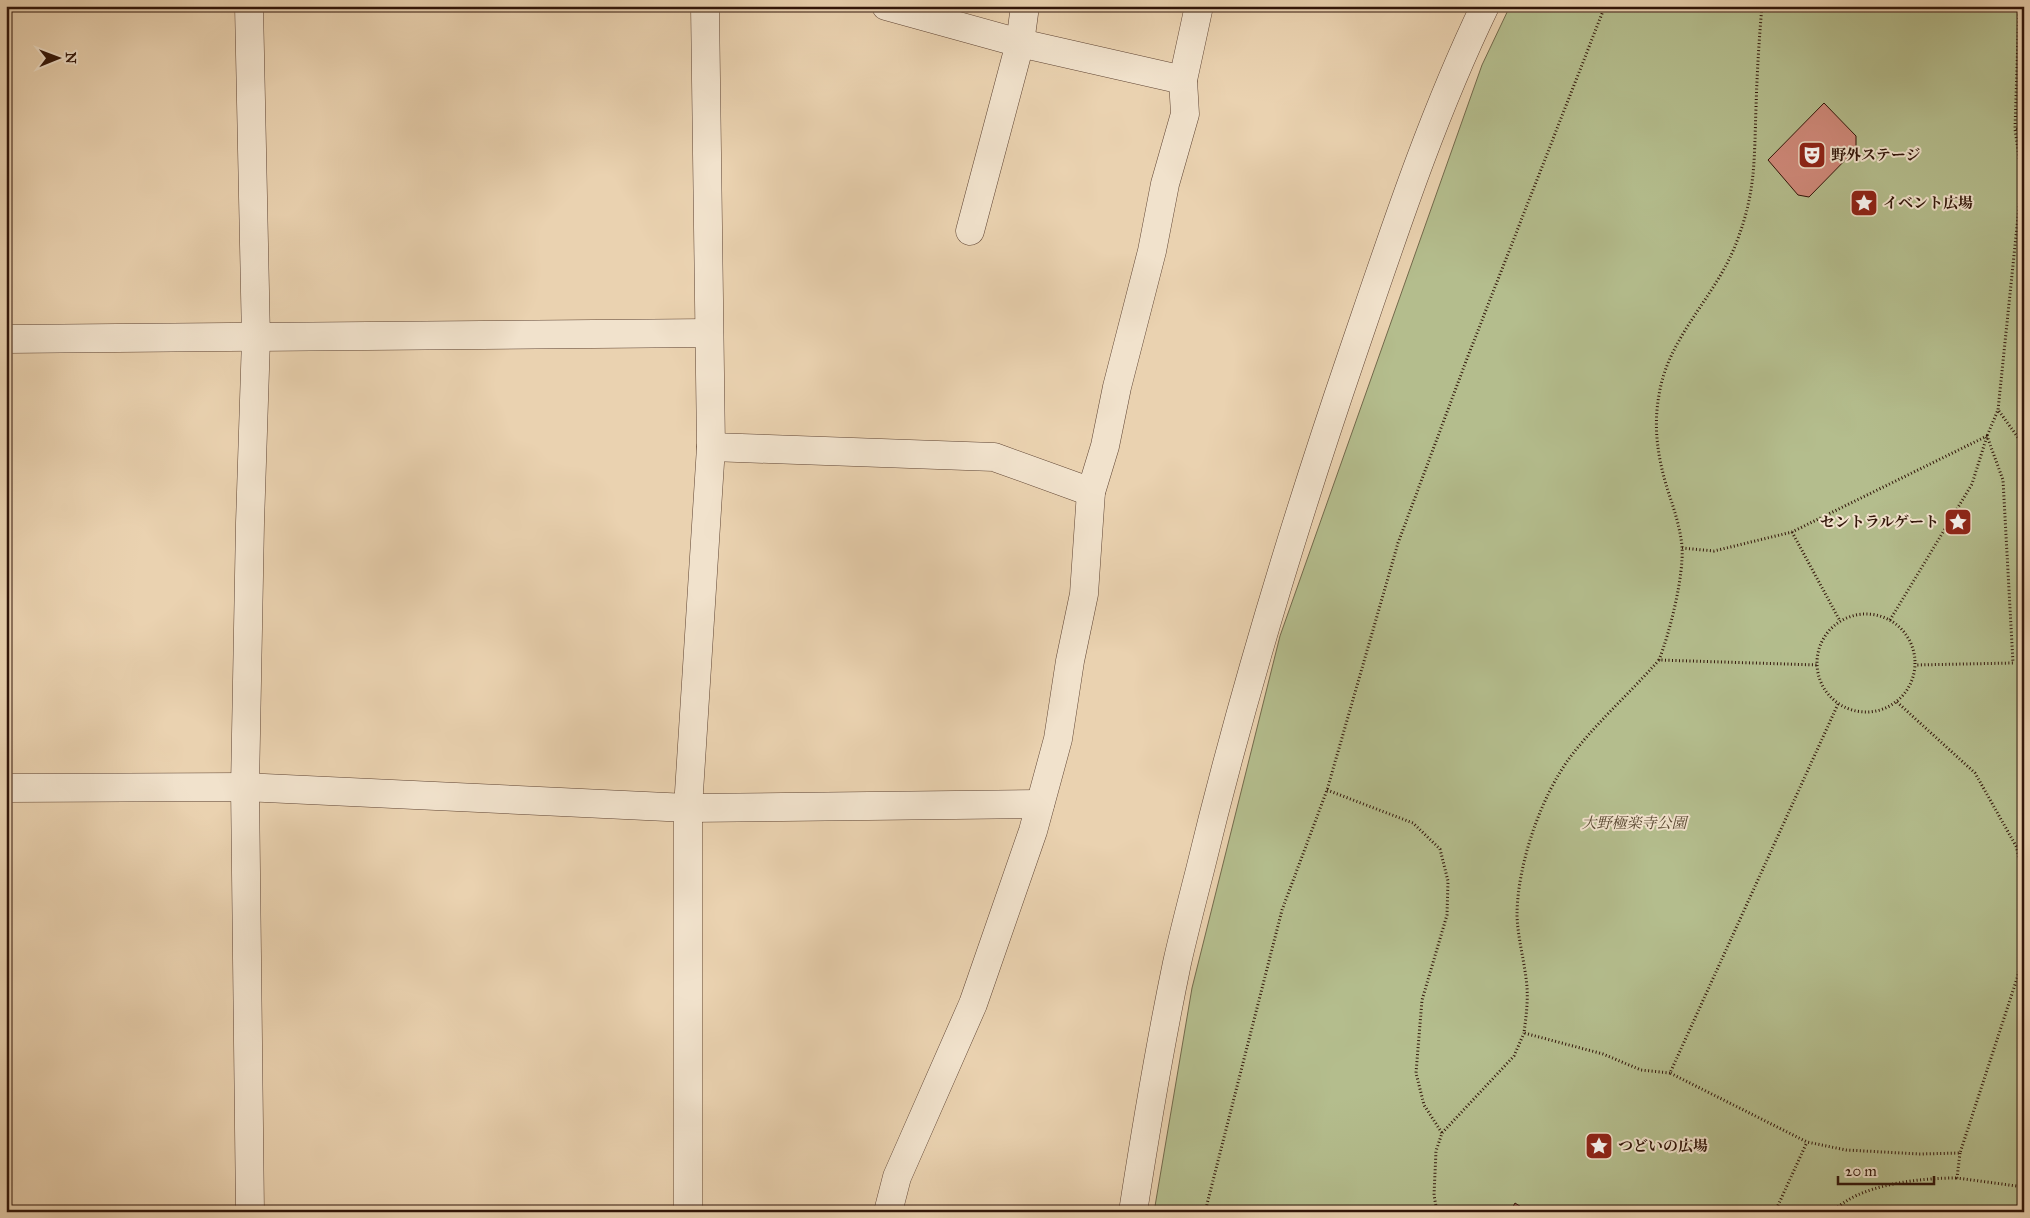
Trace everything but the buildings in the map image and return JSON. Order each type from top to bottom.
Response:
[{"type":"street","points":[[249,6],[256,339],[250,522],[245,787],[250,1212]]},
{"type":"street","points":[[688,1212],[688,808],[711,447],[705,6]]},
{"type":"street","points":[[886,6],[1020,43],[1183,80]]},
{"type":"street","points":[[970,232],[1020,43],[1025,6]]},
{"type":"street","points":[[888,1212],[897,1177],[934,1096],[972,1004],[1040,804],[1058,738],[1070,661],[1084,594],[1091,492],[1105,446],[1117,387],[1152,251],[1165,184],[1185,114],[1183,80],[1199,6]]},
{"type":"street","points":[[1133,1212],[1154,1082],[1178,960],[1228,752],[1318,452],[1431,135],[1468,41],[1485,6]]},
{"type":"street","points":[[6,339],[256,339],[709,333]]},
{"type":"street","points":[[711,447],[994,457],[1091,492]]},
{"type":"street","points":[[6,788],[245,787],[688,808],[1040,804]]},
{"type":"path","points":[[1205,1212],[1282,910],[1327,790],[1398,543],[1471,347],[1605,6]]},
{"type":"path","points":[[1436,1212],[1434,1195],[1436,1151],[1442,1133],[1514,1056],[1524,1033],[1528,1009],[1527,986],[1519,938],[1518,894],[1522,864],[1531,838],[1544,806],[1570,757],[1659,660],[1670,627],[1682,548],[1676,515],[1661,467],[1655,432],[1659,393],[1674,350],[1694,316],[1716,286],[1737,244],[1748,210],[1755,176],[1758,58],[1762,6]]},
{"type":"path","points":[[1890,620],[1972,484],[1987,436],[1998,410],[2022,178],[2015,129],[2019,6]]},
{"type":"path","points":[[2015,129],[2024,133]]},
{"type":"path","points":[[1998,410],[2024,446]]},
{"type":"path","points":[[1682,548],[1714,551],[1792,532],[1987,436]]},
{"type":"path","points":[[1915,665],[2012,663],[2003,480],[1987,436]]},
{"type":"path","points":[[1792,532],[1840,621]]},
{"type":"path","points":[[1865,614],[1890,620],[1901,628],[1909,639],[1914,652],[1915,665],[1910,685],[1897,702],[1883,709],[1868,712],[1852,710],[1838,704],[1827,693],[1820,680],[1817,665],[1822,640],[1840,621],[1865,614]]},
{"type":"path","points":[[1659,660],[1817,665]]},
{"type":"path","points":[[1897,702],[1975,773],[2016,846],[2024,876]]},
{"type":"path","points":[[1670,1073],[1838,704]]},
{"type":"path","points":[[1327,790],[1413,823],[1440,849],[1448,881],[1447,915],[1422,1000],[1416,1073],[1424,1106],[1442,1133]]},
{"type":"path","points":[[1957,1178],[1960,1153],[2024,957]]},
{"type":"path","points":[[1524,1033],[1603,1054],[1641,1070],[1670,1073],[1807,1142],[1846,1150],[1920,1154],[1960,1153]]},
{"type":"path","points":[[1775,1212],[1807,1142]]},
{"type":"path","points":[[1833,1212],[1838,1206],[1864,1193],[1899,1182],[1957,1178],[2024,1187]]},
{"type":"green space","name":"大野極楽寺公園","points":[[1510,6],[2024,6],[2024,1212],[1154,1212],[1192,988],[1280,636],[1482,65]]},
{"type":"place","name":"野外ステージ","points":[[1812,155]]},
{"type":"place","name":"イベント広場","points":[[1864,203]]},
{"type":"place","name":"セントラルゲート","points":[[1958,522]]},
{"type":"place","name":"つどいの広場","points":[[1599,1146]]}]
